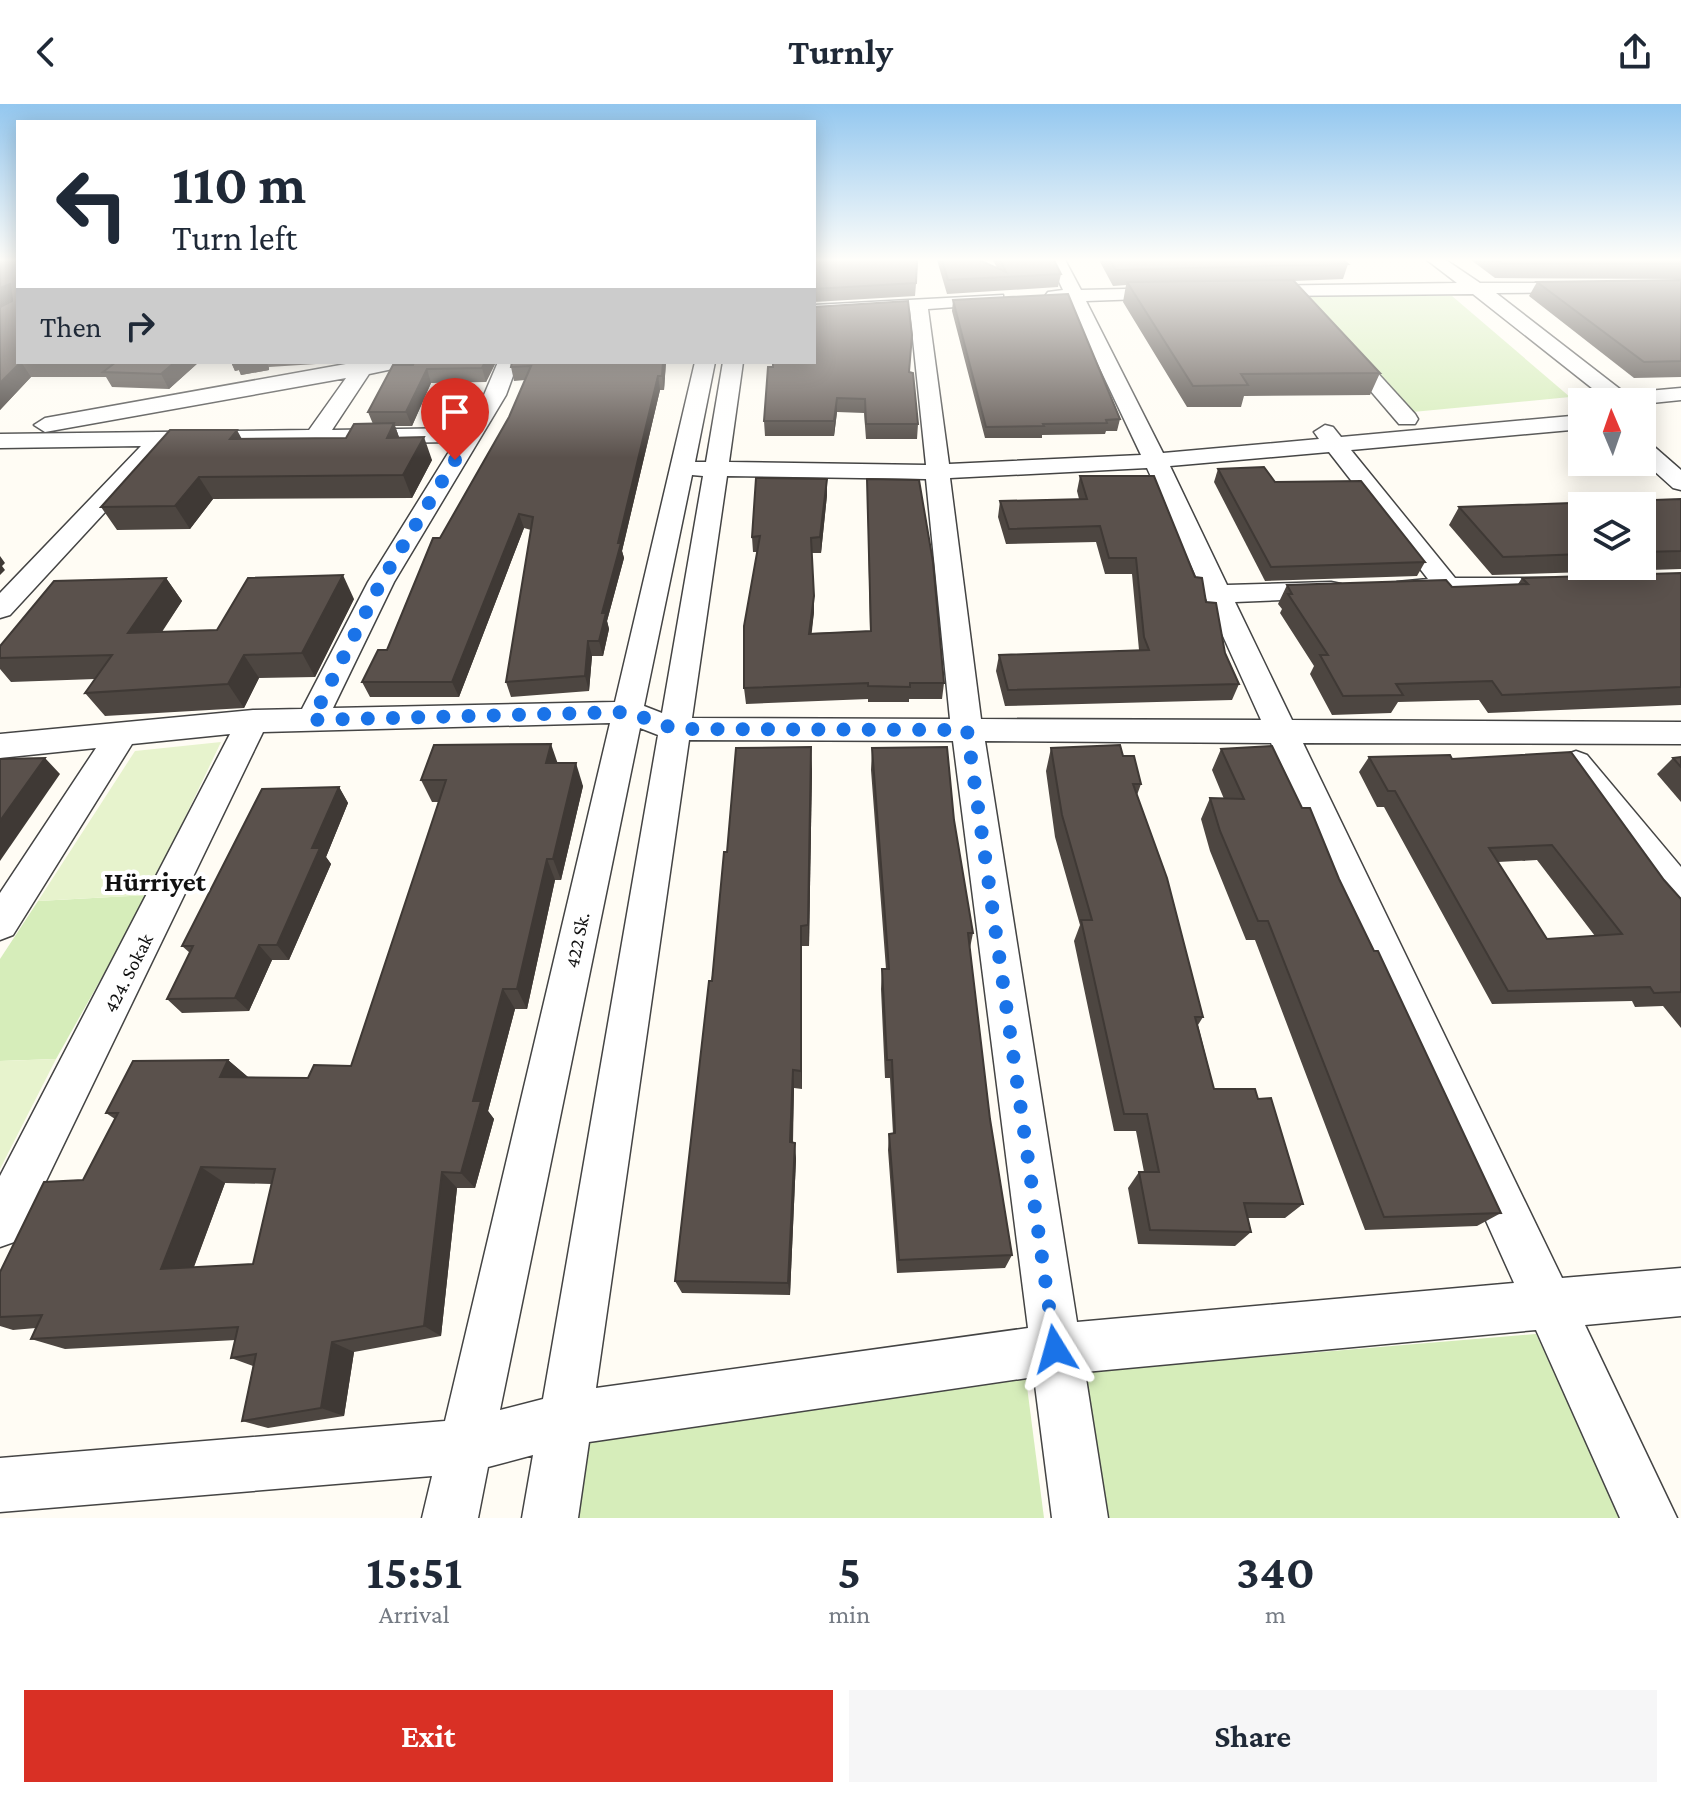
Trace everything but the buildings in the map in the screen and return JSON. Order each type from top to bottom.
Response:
[{"type":"street","points":[[921,326],[967,730],[1080,1518]]},
{"type":"street","points":[[1075,326],[1150,451],[1278,731],[1649,1518]]},
{"type":"street","points":[[1505,326],[1575,388]]},
{"type":"street","points":[[1526,326],[1605,388]]},
{"type":"street","points":[[1329,331],[1407,419]]},
{"type":"street","points":[[0,434],[351,366],[376,364]]},
{"type":"street","points":[[312,720],[381,582],[495,395],[507,364]]},
{"type":"street","name":"422 Sk.","points":[[550,1518],[675,729],[700,461],[705,364]]},
{"type":"street","name":"422 Sk.","points":[[450,1518],[628,712],[700,461],[732,364]]},
{"type":"street","points":[[317,435],[351,366]]},
{"type":"street","points":[[1656,397],[1681,394]]},
{"type":"street","points":[[1150,451],[1319,426],[1568,404]]},
{"type":"street","points":[[1656,418],[1681,414]]},
{"type":"street","points":[[700,461],[938,462],[1338,444],[1568,423]]},
{"type":"street","points":[[1319,426],[1338,444],[1448,587]]},
{"type":"street","points":[[1656,433],[1681,456]]},
{"type":"street","points":[[0,441],[470,435]]},
{"type":"street","points":[[0,609],[161,438]]},
{"type":"street","points":[[1656,461],[1681,483]]},
{"type":"street","points":[[1386,589],[1572,583]]},
{"type":"street","points":[[1215,594],[1355,590]]},
{"type":"street","points":[[0,746],[253,721],[628,712],[675,729],[1681,733]]},
{"type":"street","name":"424. Sokak","points":[[0,1224],[253,721]]},
{"type":"street","points":[[1551,732],[1681,893]]},
{"type":"street","points":[[0,924],[122,734]]},
{"type":"street","points":[[0,1485],[466,1446],[567,1419],[1055,1349],[1549,1307],[1681,1292]]},
{"type":"green space","points":[[1325,326],[1487,326],[1568,397],[1402,413]]},
{"type":"green space","points":[[221,742],[148,895],[38,901],[135,751]]},
{"type":"green space","points":[[148,895],[56,1059],[0,1061],[0,959],[38,901]]},
{"type":"green space","points":[[56,1059],[0,1169],[0,1061]]},
{"type":"green space","points":[[1536,1334],[1622,1518],[1104,1518],[1081,1372]]},
{"type":"green space","points":[[1026,1379],[1044,1518],[569,1518],[580,1444]]},
{"type":"district","name":"Hürriyet","points":[[155,881]]},
{"type":"route","points":[[455,460],[381,582],[312,720],[628,712],[675,729],[967,730],[1055,1349]]}]
